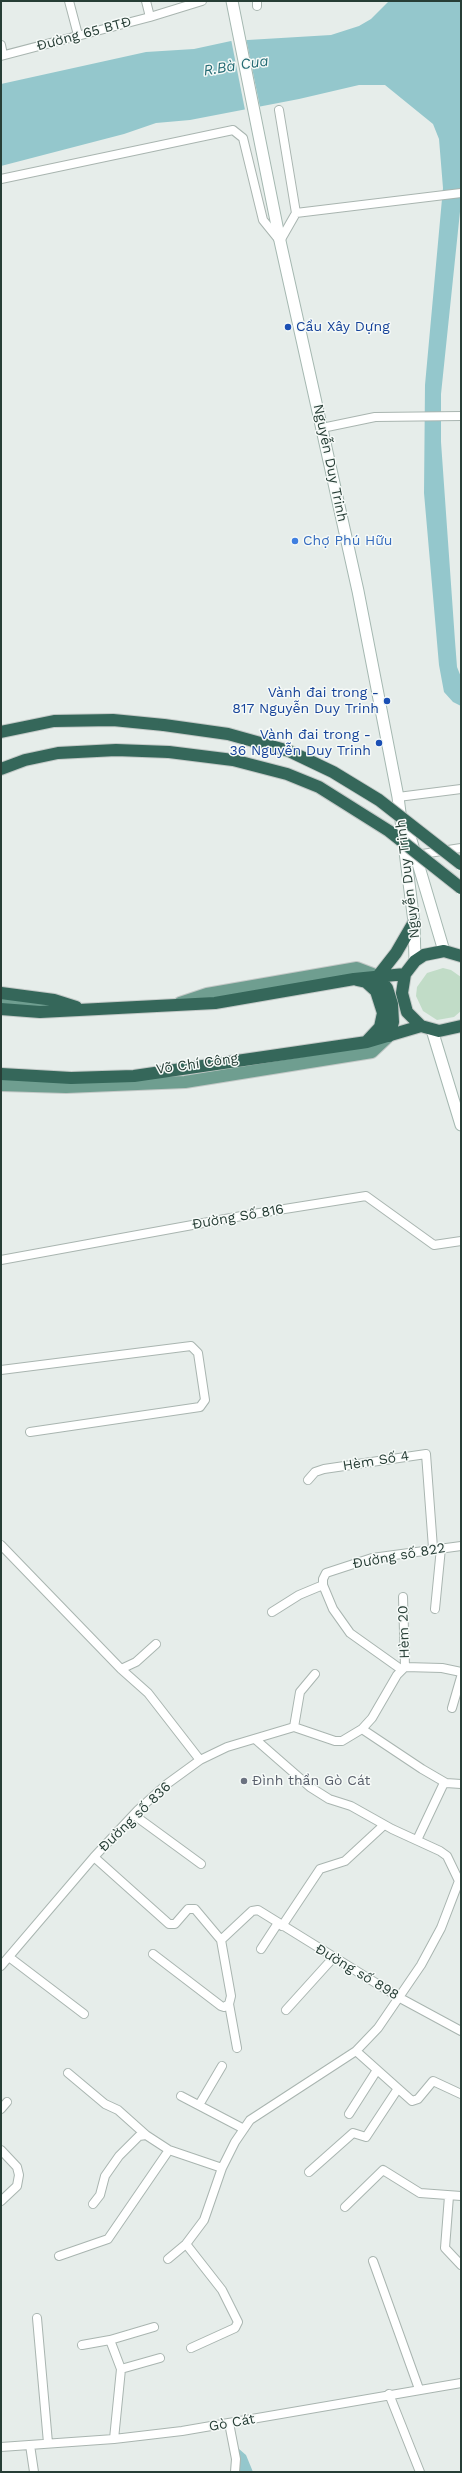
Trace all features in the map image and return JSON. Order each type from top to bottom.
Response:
[{"type":"highway","points":[[1,732],[54,721],[113,720],[228,734],[289,751],[333,772],[379,800],[461,864]]},
{"type":"highway","points":[[1,769],[25,760],[58,753],[116,750],[169,752],[233,760],[287,774],[319,787],[389,831],[461,888]]},
{"type":"highway","points":[[378,976],[396,953],[414,922]]},
{"type":"highway","points":[[427,1028],[407,1012],[404,1003],[402,983],[405,974],[416,960],[424,955],[455,953]]},
{"type":"highway","points":[[1,1009],[40,1012],[215,1003],[354,979],[405,974]]},
{"type":"highway","points":[[378,976],[387,988],[392,1004],[393,1022],[389,1036]]},
{"type":"highway","points":[[354,979],[371,985],[381,1002],[383,1013],[380,1027],[367,1042]]},
{"type":"highway","points":[[1,994],[54,1000],[80,1009]]},
{"type":"highway","name":"Võ Chí Công","points":[[1,1074],[96,1082],[367,1042],[427,1028],[446,1031],[461,1029]]},
{"type":"main road","name":"Nguyễn Duy Trinh","points":[[232,1],[280,241],[358,591],[398,797],[414,922],[416,960]]},
{"type":"main road","name":"Nguyễn Duy Trinh","points":[[398,797],[415,855],[455,953]]},
{"type":"main road","points":[[180,1004],[207,994],[357,968],[378,976]]},
{"type":"main road","points":[[1,1001],[80,1009]]},
{"type":"main road","points":[[427,1028],[461,1126]]},
{"type":"main road","name":"Võ Chí Công","points":[[1,1085],[96,1082],[185,1082],[372,1052],[389,1036]]},
{"type":"street","points":[[69,1],[78,36]]},
{"type":"street","name":"Đường 65 BTĐ","points":[[2,55],[150,17],[146,1]]},
{"type":"street","points":[[175,1],[177,10]]},
{"type":"street","points":[[150,17],[177,10],[202,1]]},
{"type":"street","points":[[1,45],[2,55]]},
{"type":"street","points":[[1,179],[233,130],[243,138],[263,220],[280,241],[296,213],[279,110]]},
{"type":"street","points":[[296,213],[461,193]]},
{"type":"street","points":[[322,428],[375,417],[461,416]]},
{"type":"street","points":[[398,797],[461,789]]},
{"type":"street","points":[[415,855],[461,848]]},
{"type":"street","name":"Đường Số 816","points":[[1,1260],[247,1215],[366,1196],[434,1245],[461,1241]]},
{"type":"street","points":[[1,1370],[191,1346],[198,1353],[206,1400],[200,1407],[30,1432]]},
{"type":"street","name":"Hèm Số 4","points":[[308,1480],[314,1472],[324,1469],[426,1454],[437,1548]]},
{"type":"street","points":[[1,1545],[121,1669],[148,1693],[200,1760]]},
{"type":"street","name":"Đường số 822","points":[[323,1585],[326,1573],[372,1558],[437,1548],[461,1546]]},
{"type":"street","points":[[435,1609],[437,1548]]},
{"type":"street","points":[[272,1612],[299,1595],[323,1585],[333,1609],[350,1633],[403,1669],[442,1668],[461,1672]]},
{"type":"street","name":"Hèm 20","points":[[403,1597],[403,1669]]},
{"type":"street","points":[[121,1669],[136,1662],[156,1644]]},
{"type":"street","points":[[315,1674],[300,1692],[294,1727],[335,1741],[342,1741],[362,1729],[372,1718],[403,1669]]},
{"type":"street","points":[[452,1708],[461,1677]]},
{"type":"street","name":"Đường số 836","points":[[1,1966],[94,1857],[134,1815],[167,1784],[200,1760],[227,1747],[294,1727]]},
{"type":"street","points":[[362,1729],[422,1769],[446,1783],[461,1784]]},
{"type":"street","points":[[168,2259],[186,2244],[204,2220],[222,2168],[244,2129],[260,2112],[322,2075],[356,2051],[378,2028],[400,1998],[441,1928],[460,1882],[447,1856],[384,1825],[366,1813],[351,1806],[329,1799],[310,1787],[255,1739]]},
{"type":"street","points":[[416,1840],[446,1783]]},
{"type":"street","points":[[134,1815],[201,1864]]},
{"type":"street","points":[[261,1949],[320,1869],[345,1861],[384,1825]]},
{"type":"street","points":[[94,1857],[169,1924],[175,1924],[191,1908],[221,1940],[231,1996],[229,2004],[237,2048]]},
{"type":"street","name":"Đường số 898","points":[[221,1940],[255,1910],[400,1998],[461,2031]]},
{"type":"street","points":[[153,1954],[221,2006],[224,2007],[229,2004]]},
{"type":"street","points":[[9,1957],[84,2014]]},
{"type":"street","points":[[286,2010],[333,1958]]},
{"type":"street","points":[[356,2051],[398,2090],[416,2101],[434,2081],[461,2094]]},
{"type":"street","points":[[199,2105],[222,2066]]},
{"type":"street","points":[[349,2114],[377,2070]]},
{"type":"street","points":[[68,2073],[106,2104],[118,2110],[146,2135],[169,2150],[222,2168]]},
{"type":"street","points":[[309,2172],[354,2133],[366,2137],[398,2090]]},
{"type":"street","points":[[181,2096],[244,2129]]},
{"type":"street","points":[[1,2109],[7,2102]]},
{"type":"street","points":[[94,2204],[100,2195],[105,2176],[119,2156],[138,2136],[146,2135]]},
{"type":"street","points":[[1,2150],[17,2167],[19,2175],[17,2186],[1,2201]]},
{"type":"street","points":[[59,2256],[108,2239],[169,2150]]},
{"type":"street","points":[[345,2207],[383,2170],[420,2193],[461,2196]]},
{"type":"street","points":[[449,2196],[445,2248],[461,2265]]},
{"type":"street","points":[[186,2244],[216,2281],[238,2322],[235,2328],[191,2348]]},
{"type":"street","points":[[373,2260],[418,2389]]},
{"type":"street","points":[[37,2318],[48,2443]]},
{"type":"street","points":[[82,2345],[110,2340],[154,2327]]},
{"type":"street","points":[[110,2340],[121,2369],[114,2439]]},
{"type":"street","points":[[121,2369],[160,2358]]},
{"type":"street","name":"Gò Cát","points":[[1,2447],[114,2439],[229,2423],[418,2389],[461,2383]]},
{"type":"street","points":[[389,2394],[420,2472]]},
{"type":"street","points":[[229,2423],[236,2459],[235,2472]]},
{"type":"street","points":[[30,2445],[34,2472]]},
{"type":"green space","points":[[443,968],[451,970],[461,977],[461,1011],[454,1017],[437,1020],[423,1011],[416,996],[417,987],[427,973]]},
{"type":"water","name":"R.Bà Cua","points":[[389,1],[461,1],[461,202],[441,394],[441,442],[457,667],[461,677],[461,706],[453,702],[444,692],[439,665],[424,493],[425,385],[443,188],[439,139],[433,124],[385,85],[359,85],[299,99],[190,120],[156,123],[124,134],[1,166],[1,84],[146,52],[194,49],[231,41],[331,35],[359,26],[371,19]]},
{"type":"water","points":[[239,2449],[246,2455],[253,2472],[237,2472],[237,2450]]},
{"type":"pier","points":[[246,38],[260,107],[245,110],[231,39]]},
{"type":"place","name":"Cầu Xây Dựng","points":[[288,327]]},
{"type":"place","name":"Chợ Phú Hữu","points":[[295,541]]},
{"type":"place","name":"Vành đai trong - 817 Nguyễn Duy Trinh","points":[[387,701]]},
{"type":"place","name":"Vành đai trong - 36 Nguyễn Duy Trinh","points":[[379,743]]},
{"type":"place","name":"Đình thần Gò Cát","points":[[244,1781]]}]
